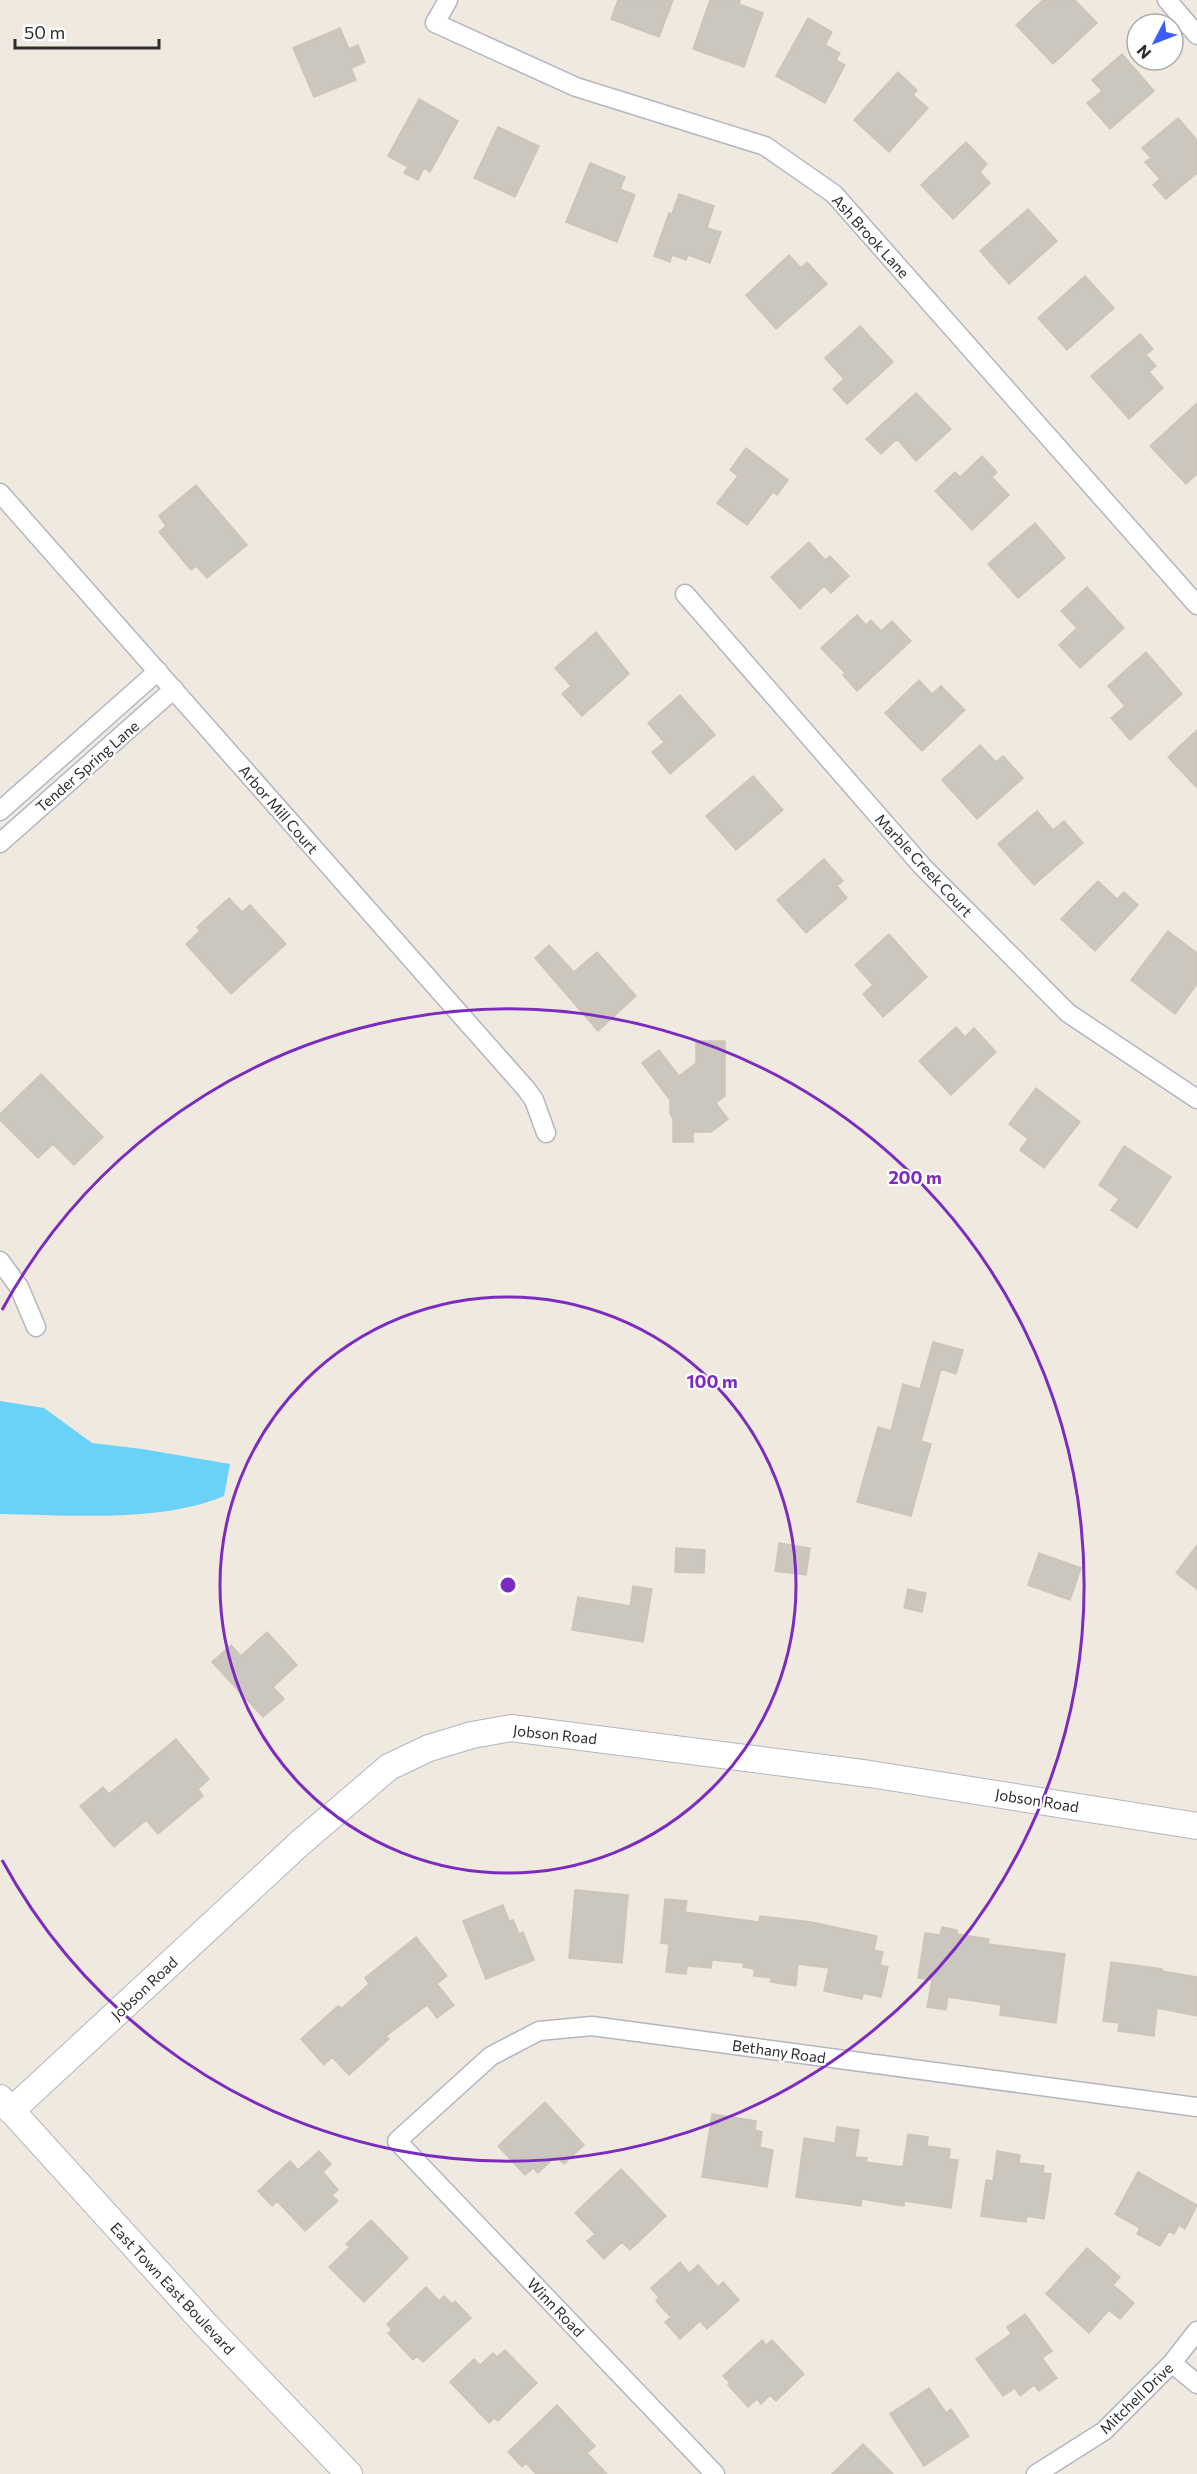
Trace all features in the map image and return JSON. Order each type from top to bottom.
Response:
[{"type":"street","name":"Ash Brook Lane","points":[[448,0],[435,23],[576,87],[765,146],[834,194],[1197,605]]},
{"type":"street","points":[[1167,0],[1197,35]]},
{"type":"street","name":"Arbor Mill Court","points":[[0,493],[527,1090],[534,1100],[546,1133]]},
{"type":"street","name":"Marble Creek Court","points":[[685,594],[922,866],[1068,1013],[1197,1099]]},
{"type":"street","name":"Tender Spring Lane","points":[[0,811],[158,671]]},
{"type":"street","name":"Tender Spring Lane","points":[[0,843],[174,689]]},
{"type":"street","points":[[0,1261],[19,1287],[36,1327]]},
{"type":"street","name":"Jobson Road","points":[[6,2104],[389,1767],[429,1748],[472,1734],[511,1728],[870,1774],[1197,1826]]},
{"type":"street","name":"Bethany Road","points":[[397,2141],[491,2056],[538,2031],[592,2026],[1197,2108]]},
{"type":"street","name":"East Town East Boulevard","points":[[6,2104],[206,2325],[349,2474]]},
{"type":"street","name":"Winn Road","points":[[397,2141],[715,2474]]},
{"type":"street","name":"Mitchell Drive","points":[[1035,2474],[1104,2431],[1173,2363],[1197,2331]]},
{"type":"street","points":[[1173,2363],[1197,2384]]},
{"type":"water","points":[[0,1401],[44,1408],[92,1443],[230,1464],[224,1496],[199,1505],[143,1514],[84,1516],[0,1514]]},
{"type":"building","points":[[618,0],[673,0],[659,37],[611,19]]},
{"type":"building","points":[[710,0],[740,0],[739,4],[763,13],[744,67],[693,49]]},
{"type":"building","points":[[1043,0],[1075,0],[1097,23],[1053,64],[1016,25]]},
{"type":"building","points":[[808,18],[832,32],[825,45],[840,53],[836,60],[845,65],[825,103],[776,76]]},
{"type":"building","points":[[340,28],[349,49],[358,45],[365,62],[351,68],[356,80],[314,97],[293,48]]},
{"type":"building","points":[[1122,54],[1125,57],[1125,72],[1138,72],[1154,91],[1110,129],[1087,103],[1102,91],[1092,80]]},
{"type":"building","points":[[898,72],[917,90],[913,95],[928,108],[889,152],[854,120]]},
{"type":"building","points":[[419,99],[458,121],[430,172],[424,168],[418,180],[404,173],[408,167],[388,156]]},
{"type":"building","points":[[1178,118],[1197,140],[1197,173],[1166,199],[1153,185],[1160,179],[1145,162],[1151,158],[1142,148]]},
{"type":"building","points":[[498,127],[539,146],[515,197],[474,178]]},
{"type":"building","points":[[966,142],[987,164],[980,172],[990,183],[953,219],[921,185]]},
{"type":"building","points":[[590,163],[625,177],[620,189],[635,195],[617,242],[566,222]]},
{"type":"building","points":[[679,194],[714,206],[707,228],[721,232],[710,263],[688,255],[686,260],[672,255],[670,262],[654,256],[669,213],[672,214]]},
{"type":"building","points":[[1028,209],[1057,241],[1009,284],[980,251]]},
{"type":"building","points":[[789,255],[801,268],[807,262],[827,284],[776,329],[746,295]]},
{"type":"building","points":[[1085,276],[1114,308],[1067,350],[1038,318]]},
{"type":"building","points":[[860,326],[893,362],[847,404],[833,389],[844,379],[825,358]]},
{"type":"building","points":[[1140,334],[1153,349],[1146,355],[1156,366],[1149,372],[1163,388],[1129,419],[1091,376]]},
{"type":"building","points":[[916,393],[951,429],[916,461],[897,439],[881,454],[866,439]]},
{"type":"building","points":[[1197,403],[1197,474],[1186,484],[1150,446]]},
{"type":"building","points":[[746,448],[788,480],[777,495],[773,492],[747,525],[717,503],[738,476],[730,470]]},
{"type":"building","points":[[982,456],[997,472],[992,477],[1009,495],[972,530],[935,491],[955,472],[960,477]]},
{"type":"building","points":[[196,485],[247,545],[207,578],[196,566],[191,570],[159,532],[166,526],[159,516]]},
{"type":"building","points":[[1035,523],[1065,558],[1018,598],[988,564]]},
{"type":"building","points":[[809,542],[825,560],[830,556],[849,576],[831,593],[824,586],[800,609],[771,577]]},
{"type":"building","points":[[1087,587],[1124,628],[1080,668],[1059,645],[1077,628],[1061,611]]},
{"type":"building","points":[[857,615],[866,625],[871,620],[881,631],[892,621],[911,641],[857,691],[843,675],[845,673],[821,648]]},
{"type":"building","points":[[596,632],[629,674],[582,716],[562,694],[571,686],[555,668]]},
{"type":"building","points":[[1146,652],[1182,694],[1130,740],[1111,718],[1125,706],[1108,686]]},
{"type":"building","points":[[919,680],[932,694],[941,686],[965,710],[922,751],[885,713]]},
{"type":"building","points":[[680,695],[715,735],[670,774],[652,752],[664,742],[648,723]]},
{"type":"building","points":[[1197,730],[1197,788],[1168,757]]},
{"type":"building","points":[[980,745],[996,762],[1003,756],[1023,778],[977,819],[942,780]]},
{"type":"building","points":[[753,776],[783,810],[736,850],[706,816]]},
{"type":"building","points":[[1037,811],[1053,830],[1064,821],[1083,843],[1034,885],[998,844]]},
{"type":"building","points":[[824,859],[843,881],[837,886],[847,898],[806,933],[777,900]]},
{"type":"building","points":[[1098,881],[1117,899],[1124,892],[1138,905],[1095,951],[1061,919]]},
{"type":"building","points":[[229,898],[242,912],[250,905],[286,944],[231,994],[186,944],[200,931],[197,927]]},
{"type":"building","points":[[1168,931],[1197,953],[1197,984],[1175,1014],[1131,980]]},
{"type":"building","points":[[889,934],[927,977],[883,1017],[863,994],[873,985],[855,965]]},
{"type":"building","points":[[549,945],[574,972],[597,952],[636,996],[598,1031],[535,958]]},
{"type":"building","points":[[956,1027],[965,1037],[974,1028],[996,1052],[951,1095],[919,1061]]},
{"type":"building","points":[[696,1041],[725,1041],[725,1096],[716,1103],[728,1119],[711,1132],[693,1132],[693,1142],[673,1142],[670,1100],[642,1063],[659,1050],[679,1076],[696,1063]]},
{"type":"building","points":[[41,1074],[103,1137],[74,1165],[53,1144],[38,1158],[0,1120],[0,1114]]},
{"type":"building","points":[[1036,1088],[1080,1122],[1044,1168],[1020,1150],[1028,1139],[1009,1124]]},
{"type":"building","points":[[1124,1146],[1171,1177],[1137,1228],[1111,1210],[1119,1199],[1099,1185]]},
{"type":"building","points":[[933,1342],[963,1350],[956,1374],[941,1369],[921,1441],[931,1444],[911,1516],[857,1502],[878,1427],[891,1431],[903,1384],[920,1389]]},
{"type":"building","points":[[779,1543],[810,1548],[806,1575],[775,1571]]},
{"type":"building","points":[[1197,1545],[1197,1589],[1176,1573]]},
{"type":"building","points":[[676,1548],[705,1550],[704,1573],[675,1572]]},
{"type":"building","points":[[1039,1553],[1081,1568],[1070,1600],[1028,1585]]},
{"type":"building","points":[[633,1586],[652,1589],[643,1642],[572,1630],[578,1597],[630,1606]]},
{"type":"building","points":[[908,1589],[926,1593],[922,1612],[904,1608]]},
{"type":"building","points":[[267,1632],[297,1665],[273,1687],[284,1699],[263,1717],[212,1662],[231,1645],[241,1656]]},
{"type":"building","points":[[176,1739],[209,1779],[198,1789],[203,1796],[158,1834],[146,1820],[114,1847],[80,1806],[103,1787],[109,1794]]},
{"type":"building","points":[[575,1890],[628,1895],[622,1963],[569,1958]]},
{"type":"building","points":[[665,1899],[687,1901],[685,1912],[759,1922],[760,1916],[811,1922],[877,1936],[874,1950],[883,1952],[880,1965],[888,1967],[881,1997],[863,1993],[862,1999],[824,1991],[829,1968],[798,1964],[796,1986],[770,1982],[772,1978],[754,1976],[754,1969],[743,1967],[744,1963],[712,1960],[711,1968],[687,1966],[686,1974],[666,1972],[669,1944],[661,1943]]},
{"type":"building","points":[[503,1905],[509,1921],[513,1920],[519,1934],[523,1932],[534,1960],[486,1979],[463,1921]]},
{"type":"building","points":[[942,1927],[957,1930],[957,1934],[989,1939],[988,1944],[1065,1954],[1056,2023],[1000,2015],[1001,2005],[948,1997],[946,2010],[927,2007],[932,1980],[918,1978],[925,1933],[940,1935]]},
{"type":"building","points":[[416,1937],[447,1976],[437,1984],[454,2005],[437,2018],[427,2005],[386,2036],[389,2039],[349,2075],[332,2057],[324,2065],[301,2039],[338,2006],[342,2008],[369,1984],[365,1978]]},
{"type":"building","points":[[1111,1962],[1162,1969],[1162,1971],[1197,1977],[1197,2016],[1157,2008],[1154,2036],[1118,2031],[1119,2023],[1103,2021]]},
{"type":"building","points":[[545,2102],[584,2145],[564,2164],[556,2156],[538,2173],[533,2168],[525,2175],[498,2146]]},
{"type":"building","points":[[712,2114],[756,2121],[755,2130],[762,2132],[760,2147],[773,2150],[767,2187],[702,2177]]},
{"type":"building","points":[[837,2127],[859,2130],[855,2157],[867,2158],[866,2162],[903,2167],[908,2134],[928,2137],[927,2146],[950,2149],[949,2159],[958,2160],[951,2208],[904,2201],[904,2206],[862,2199],[861,2206],[796,2197],[804,2138],[835,2143]]},
{"type":"building","points":[[319,2151],[331,2164],[323,2172],[338,2190],[332,2195],[338,2201],[305,2231],[277,2201],[272,2206],[258,2191],[290,2161],[298,2170]]},
{"type":"building","points":[[997,2151],[1020,2155],[1019,2163],[1044,2166],[1043,2173],[1051,2174],[1044,2219],[1027,2216],[1026,2222],[981,2216],[986,2180],[993,2181]]},
{"type":"building","points":[[621,2169],[666,2216],[630,2250],[622,2242],[604,2259],[587,2241],[595,2234],[575,2213]]},
{"type":"building","points":[[1138,2172],[1197,2205],[1185,2229],[1179,2225],[1174,2234],[1169,2231],[1160,2246],[1137,2234],[1140,2228],[1115,2214]]},
{"type":"building","points":[[371,2220],[408,2258],[364,2302],[329,2267],[350,2247],[346,2244]]},
{"type":"building","points":[[1087,2248],[1120,2277],[1113,2285],[1134,2303],[1120,2319],[1109,2310],[1089,2333],[1046,2294]]},
{"type":"building","points":[[680,2262],[689,2273],[698,2265],[718,2287],[723,2282],[739,2300],[707,2329],[700,2321],[680,2339],[665,2322],[671,2317],[656,2301],[659,2297],[651,2288]]},
{"type":"building","points":[[426,2287],[439,2301],[444,2296],[452,2304],[455,2301],[471,2318],[423,2362],[417,2356],[413,2360],[388,2333],[392,2330],[387,2324]]},
{"type":"building","points":[[1025,2314],[1052,2351],[1042,2358],[1057,2378],[1039,2391],[1034,2385],[1020,2396],[1015,2388],[1003,2396],[976,2359],[1011,2334],[1007,2327]]},
{"type":"building","points":[[762,2340],[766,2345],[772,2340],[804,2374],[776,2401],[770,2395],[761,2404],[757,2399],[748,2407],[723,2376]]},
{"type":"building","points":[[505,2350],[537,2383],[498,2421],[494,2418],[489,2423],[450,2382],[474,2359],[480,2365],[493,2353],[497,2357]]},
{"type":"building","points":[[929,2388],[946,2413],[951,2409],[969,2436],[924,2466],[890,2414]]},
{"type":"building","points":[[557,2405],[595,2446],[587,2453],[607,2474],[536,2474],[526,2463],[522,2467],[508,2452]]},
{"type":"building","points":[[863,2444],[893,2474],[832,2474]]}]
